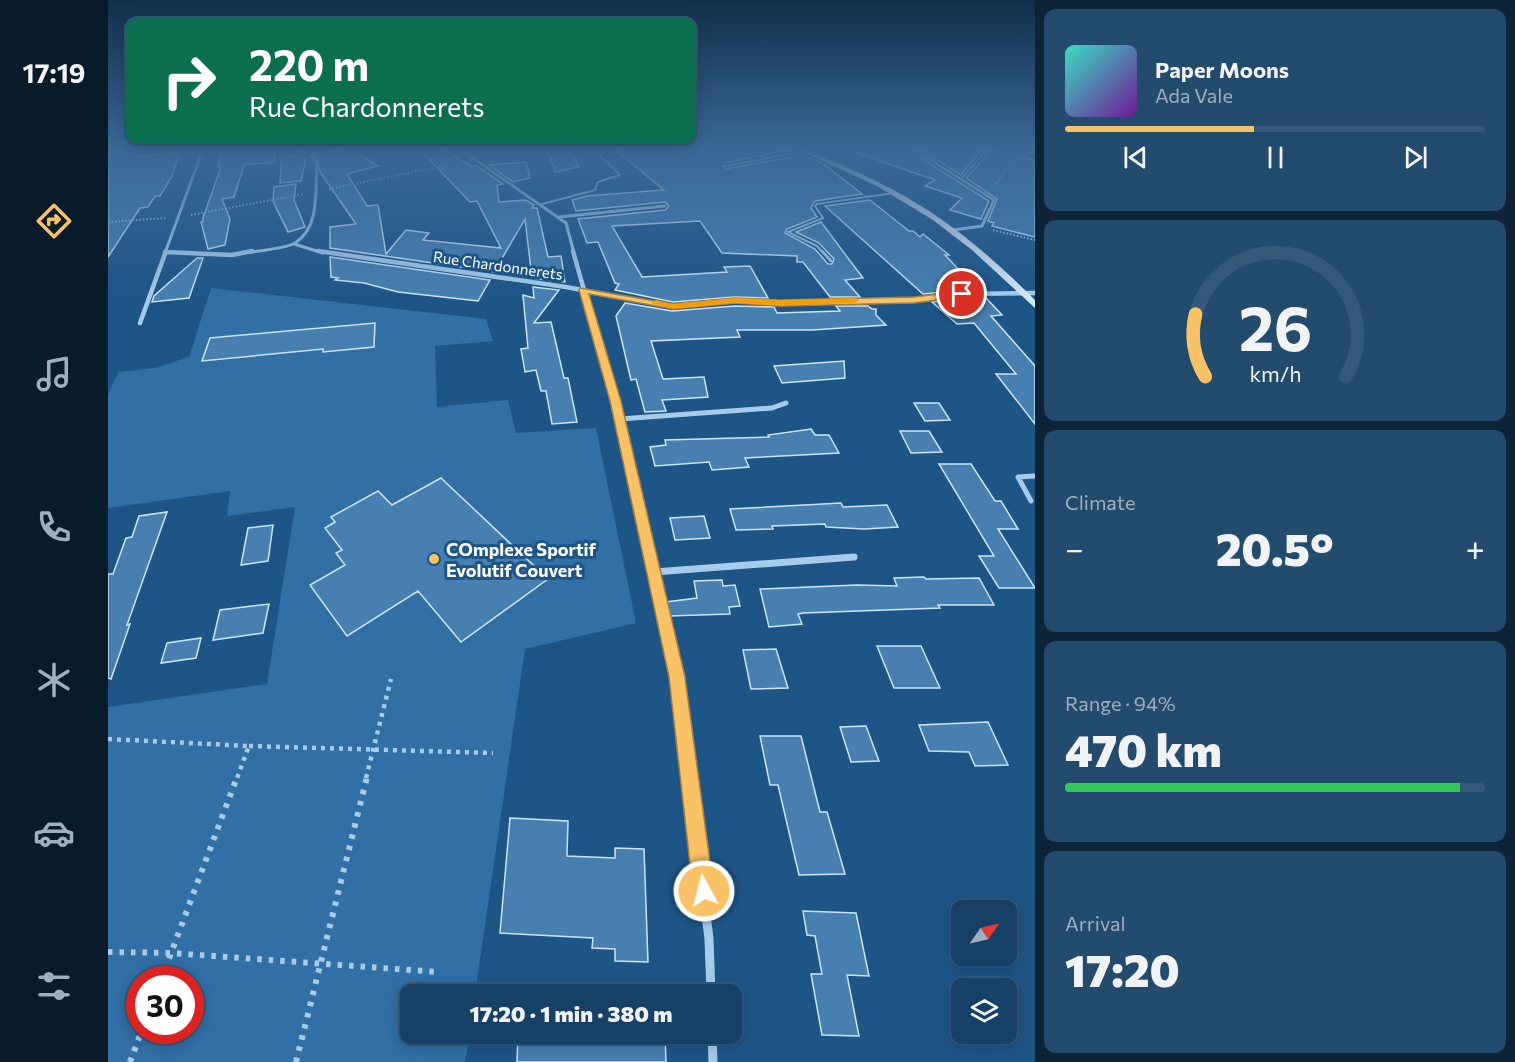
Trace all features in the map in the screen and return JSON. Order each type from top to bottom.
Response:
[{"type":"main road","points":[[903,199],[953,230],[990,260],[1035,305]]},
{"type":"street","points":[[140,323],[184,199]]},
{"type":"street","points":[[165,252],[232,255],[294,244],[309,230],[313,220],[314,199]]},
{"type":"street","points":[[534,199],[566,223],[620,419],[677,677],[709,939],[711,984]]},
{"type":"street","points":[[953,230],[980,227],[994,202],[992,199]]},
{"type":"street","points":[[559,217],[664,206]]},
{"type":"street","name":"Rue Chardonnerets","points":[[294,244],[323,253],[583,290],[673,306],[735,300],[780,303],[914,300],[962,294],[1035,293]]},
{"type":"street","points":[[620,419],[772,408],[786,403]]},
{"type":"street","points":[[1031,501],[1018,477],[1035,476]]},
{"type":"street","points":[[654,572],[854,558]]},
{"type":"street","points":[[712,1044],[713,1062]]},
{"type":"lane","points":[[542,204],[563,199]]},
{"type":"lane","points":[[831,261],[817,246],[788,232],[824,218],[815,206],[817,204],[855,199]]},
{"type":"path","points":[[108,222],[177,218],[279,199]]},
{"type":"path","points":[[980,227],[1035,240]]},
{"type":"path","points":[[296,1062],[391,679]]},
{"type":"path","points":[[108,739],[249,746],[493,753]]},
{"type":"path","points":[[166,966],[249,746]]},
{"type":"path","points":[[108,952],[171,953],[439,972]]},
{"type":"path","points":[[130,1062],[137,1044]]},
{"type":"shaded area","points":[[211,288],[486,319],[493,341],[435,346],[437,407],[508,400],[516,433],[596,428],[636,623],[525,649],[476,984],[400,984],[400,1044],[468,1044],[465,1062],[108,1062],[108,707],[267,684],[295,507],[227,516],[230,491],[108,508],[108,395],[118,372],[155,368],[189,357]]},
{"type":"building","points":[[108,199],[153,199],[148,207],[140,208],[108,257]]},
{"type":"building","points":[[210,199],[225,199],[222,199],[230,219],[225,245],[208,249],[201,222]]},
{"type":"building","points":[[273,199],[294,199],[305,227],[288,232]]},
{"type":"building","points":[[338,199],[362,199],[367,206],[378,205],[386,254],[406,230],[429,233],[423,240],[501,248],[477,201],[470,202],[467,199],[499,199],[499,202],[526,200],[534,205],[532,208],[537,208],[548,257],[561,256],[565,282],[532,278],[525,219],[494,272],[330,248],[330,227],[356,224]]},
{"type":"building","points":[[831,199],[815,201],[811,208],[817,217],[787,229],[785,233],[815,249],[828,264],[832,264],[834,259],[819,243],[796,232],[821,222],[863,278],[845,280],[860,297],[830,297],[803,262],[797,262],[797,256],[722,253],[700,221],[612,226],[642,277],[727,272],[724,267],[750,266],[768,298],[735,297],[673,302],[615,290],[619,284],[615,283],[598,242],[587,243],[578,219],[665,210],[669,206],[665,202],[576,211],[572,200]]},
{"type":"building","points":[[961,199],[985,199],[989,201],[981,219],[950,210]]},
{"type":"building","points":[[997,199],[1035,199],[1035,237],[992,226],[994,223],[988,221]]},
{"type":"building","points":[[870,200],[909,231],[913,231],[920,237],[923,234],[949,255],[945,255],[977,289],[923,294],[825,206]]},
{"type":"building","points":[[330,257],[490,280],[478,301],[398,292],[364,283],[335,280],[338,278],[331,277]]},
{"type":"building","points":[[197,258],[203,258],[189,298],[152,302],[154,296]]},
{"type":"building","points":[[533,287],[559,290],[534,323],[551,322],[564,378],[568,378],[577,422],[552,424],[546,391],[541,391],[536,370],[525,372],[521,349],[528,348],[523,295],[534,298]]},
{"type":"building","points":[[986,298],[1002,315],[991,316],[1035,366],[1035,424],[996,374],[1016,374],[974,323],[957,324],[932,302]]},
{"type":"building","points":[[625,303],[672,311],[735,306],[774,307],[777,313],[840,311],[836,306],[868,306],[876,309],[876,315],[886,325],[812,330],[737,330],[740,337],[651,341],[663,379],[704,377],[708,397],[662,400],[666,411],[645,412],[636,379],[631,380],[616,316]]},
{"type":"building","points":[[375,323],[374,347],[323,352],[323,349],[202,361],[210,338]]},
{"type":"building","points":[[844,361],[845,378],[782,383],[774,366]]},
{"type":"building","points":[[914,403],[939,403],[950,420],[925,421]]},
{"type":"building","points":[[811,429],[815,435],[829,435],[839,453],[745,458],[749,467],[712,470],[709,462],[655,466],[650,447],[666,445],[665,440],[769,437],[768,435]]},
{"type":"building","points":[[900,431],[929,431],[942,452],[911,453]]},
{"type":"building","points":[[939,464],[971,464],[995,501],[1001,501],[1018,529],[998,529],[1035,588],[999,588],[979,556],[994,556]]},
{"type":"building","name":"COmplexe Sportif Evolutif Couvert","points":[[441,478],[548,579],[461,642],[418,591],[347,636],[310,585],[345,565],[336,553],[342,550],[325,528],[335,522],[331,517],[378,491],[392,505]]},
{"type":"building","points":[[841,503],[843,507],[887,505],[898,527],[864,529],[826,527],[825,524],[736,530],[730,509]]},
{"type":"building","points":[[167,512],[127,625],[130,624],[111,679],[108,678],[108,574],[113,574],[126,538],[132,537],[139,516]]},
{"type":"building","points":[[704,516],[710,538],[675,540],[670,518]]},
{"type":"building","points":[[273,525],[268,561],[241,565],[248,528]]},
{"type":"building","points":[[924,577],[926,579],[979,578],[994,605],[938,605],[940,608],[803,613],[798,614],[802,624],[769,627],[760,589],[857,585],[897,586],[894,578]]},
{"type":"building","points":[[722,580],[723,586],[735,585],[740,606],[729,607],[730,614],[669,616],[666,602],[697,598],[694,581]]},
{"type":"building","points":[[269,604],[263,633],[213,640],[220,610]]},
{"type":"building","points":[[201,638],[196,658],[161,663],[167,643]]},
{"type":"building","points":[[877,646],[921,646],[940,688],[894,688]]},
{"type":"building","points":[[776,649],[788,688],[751,689],[743,650]]},
{"type":"building","points":[[988,722],[1008,765],[975,766],[969,752],[929,751],[919,725]]},
{"type":"building","points":[[866,726],[879,761],[851,762],[840,727]]},
{"type":"building","points":[[760,736],[801,736],[820,812],[827,812],[845,874],[799,875],[778,785],[770,785]]},
{"type":"building","points":[[510,818],[568,821],[567,856],[615,858],[615,848],[644,849],[648,962],[615,961],[615,949],[592,948],[593,938],[500,933]]},
{"type":"building","points":[[803,911],[856,913],[869,976],[847,975],[859,1036],[822,1035],[811,974],[822,974],[815,936],[807,935]]},
{"type":"building","points":[[518,1044],[665,1044],[666,1062],[517,1062]]},
{"type":"slow traffic","points":[[656,303],[673,306],[735,300],[780,303],[854,300]]},
{"type":"place","name":"COmplexe Sportif Evolutif Couvert","points":[[434,559]]},
{"type":"route","points":[[704,891],[677,677],[615,401],[583,290],[673,306],[735,300],[780,303],[826,300],[914,300],[962,294]]}]
